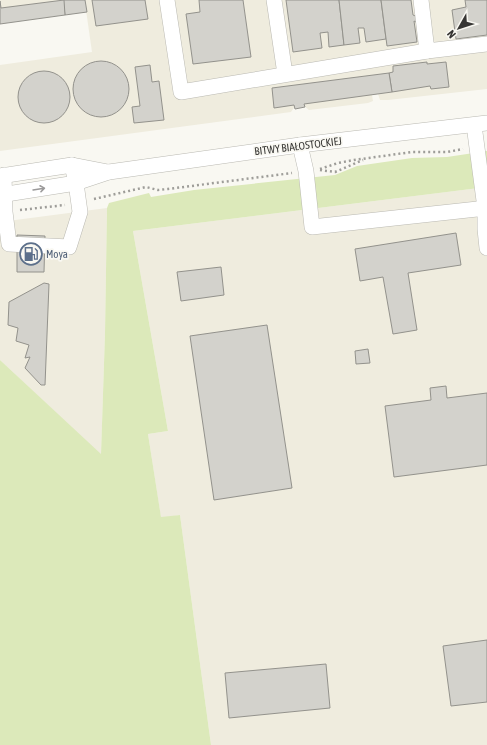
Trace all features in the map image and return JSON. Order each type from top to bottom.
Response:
[{"type":"street","points":[[167,0],[181,92],[427,51],[487,44]]},
{"type":"street","points":[[274,0],[285,74]]},
{"type":"street","points":[[421,0],[427,51]]},
{"type":"street","points":[[480,124],[478,147],[486,208],[484,229],[487,248]]},
{"type":"street","name":"BITWY BIAŁOSTOCKIEJ","points":[[2,195],[76,183],[109,172],[300,145],[480,124]]},
{"type":"street","points":[[300,145],[312,170],[312,227],[486,208]]},
{"type":"street","points":[[2,175],[2,195],[9,244],[69,247],[80,212],[72,166]]},
{"type":"street","name":"BITWY BIAŁOSTOCKIEJ","points":[[2,175],[72,166],[109,172]]},
{"type":"path","points":[[5,212],[79,203],[146,187],[158,190],[168,189],[312,170],[338,163],[412,152],[447,152],[478,147]]},
{"type":"path","points":[[312,170],[335,172],[365,159]]},
{"type":"shaded area","points":[[0,0],[487,0],[487,89],[388,100],[380,100],[378,94],[372,95],[373,101],[368,103],[309,110],[303,105],[295,106],[291,112],[0,151],[0,65],[92,52],[86,10],[0,22]]},
{"type":"shaded area","points":[[487,187],[487,745],[211,745],[180,515],[161,518],[148,434],[168,431],[133,231]]},
{"type":"shaded area","points":[[107,208],[101,455],[0,360],[0,222]]},
{"type":"green space","points":[[487,151],[487,187],[133,231],[168,431],[148,434],[161,517],[180,515],[211,745],[0,745],[0,360],[101,454],[107,208],[109,203],[149,193],[151,197],[194,190],[335,175],[357,166],[412,158],[447,157]]},
{"type":"building","points":[[63,0],[85,0],[87,12],[65,15]]},
{"type":"building","points":[[64,0],[65,15],[0,24],[0,1],[1,8]]},
{"type":"building","points":[[92,0],[145,0],[148,19],[96,26]]},
{"type":"building","points":[[199,0],[243,0],[251,57],[193,64],[186,14],[200,12]]},
{"type":"building","points":[[286,0],[339,0],[344,45],[329,47],[328,32],[320,33],[322,48],[293,52]]},
{"type":"building","points":[[339,0],[381,0],[386,39],[366,42],[364,28],[358,28],[360,43],[344,45]]},
{"type":"building","points":[[381,0],[411,0],[413,15],[418,17],[416,22],[414,21],[417,42],[387,46]]},
{"type":"building","points":[[465,0],[487,0],[487,35],[456,39],[452,10],[466,7]]},
{"type":"building","points":[[101,61],[112,63],[121,69],[127,78],[129,89],[127,100],[121,109],[112,115],[101,117],[90,115],[81,109],[75,100],[73,89],[75,78],[81,69],[90,63]]},
{"type":"building","points":[[427,62],[427,64],[446,62],[449,87],[431,89],[430,86],[392,92],[389,73],[393,72],[393,66]]},
{"type":"building","points":[[150,65],[152,82],[159,81],[164,120],[134,123],[132,107],[140,106],[135,67]]},
{"type":"building","points":[[39,71],[49,71],[63,78],[70,92],[70,102],[63,116],[49,123],[39,123],[29,119],[22,112],[18,102],[18,92],[22,82],[29,75]]},
{"type":"building","points":[[389,73],[392,92],[304,104],[305,107],[295,109],[294,105],[274,108],[272,88]]},
{"type":"building","points":[[456,233],[461,265],[408,273],[417,330],[393,334],[383,277],[360,281],[355,249]]},
{"type":"building","name":"Moya","points":[[17,235],[45,236],[44,272],[17,272]]},
{"type":"building","points":[[221,267],[224,295],[181,301],[177,272]]},
{"type":"building","points":[[44,283],[49,284],[45,385],[41,385],[25,368],[30,357],[25,358],[29,345],[16,341],[18,328],[8,325],[9,302]]},
{"type":"building","points":[[267,325],[292,488],[214,500],[190,336]]},
{"type":"building","points":[[368,349],[370,363],[356,364],[355,351]]},
{"type":"building","points":[[446,386],[447,398],[487,393],[487,465],[394,477],[385,406],[431,400],[430,388]]},
{"type":"building","points":[[487,640],[487,702],[451,706],[443,646]]},
{"type":"building","points":[[326,664],[330,708],[229,718],[225,673]]},
{"type":"place","name":"Moya","points":[[31,254]]}]
